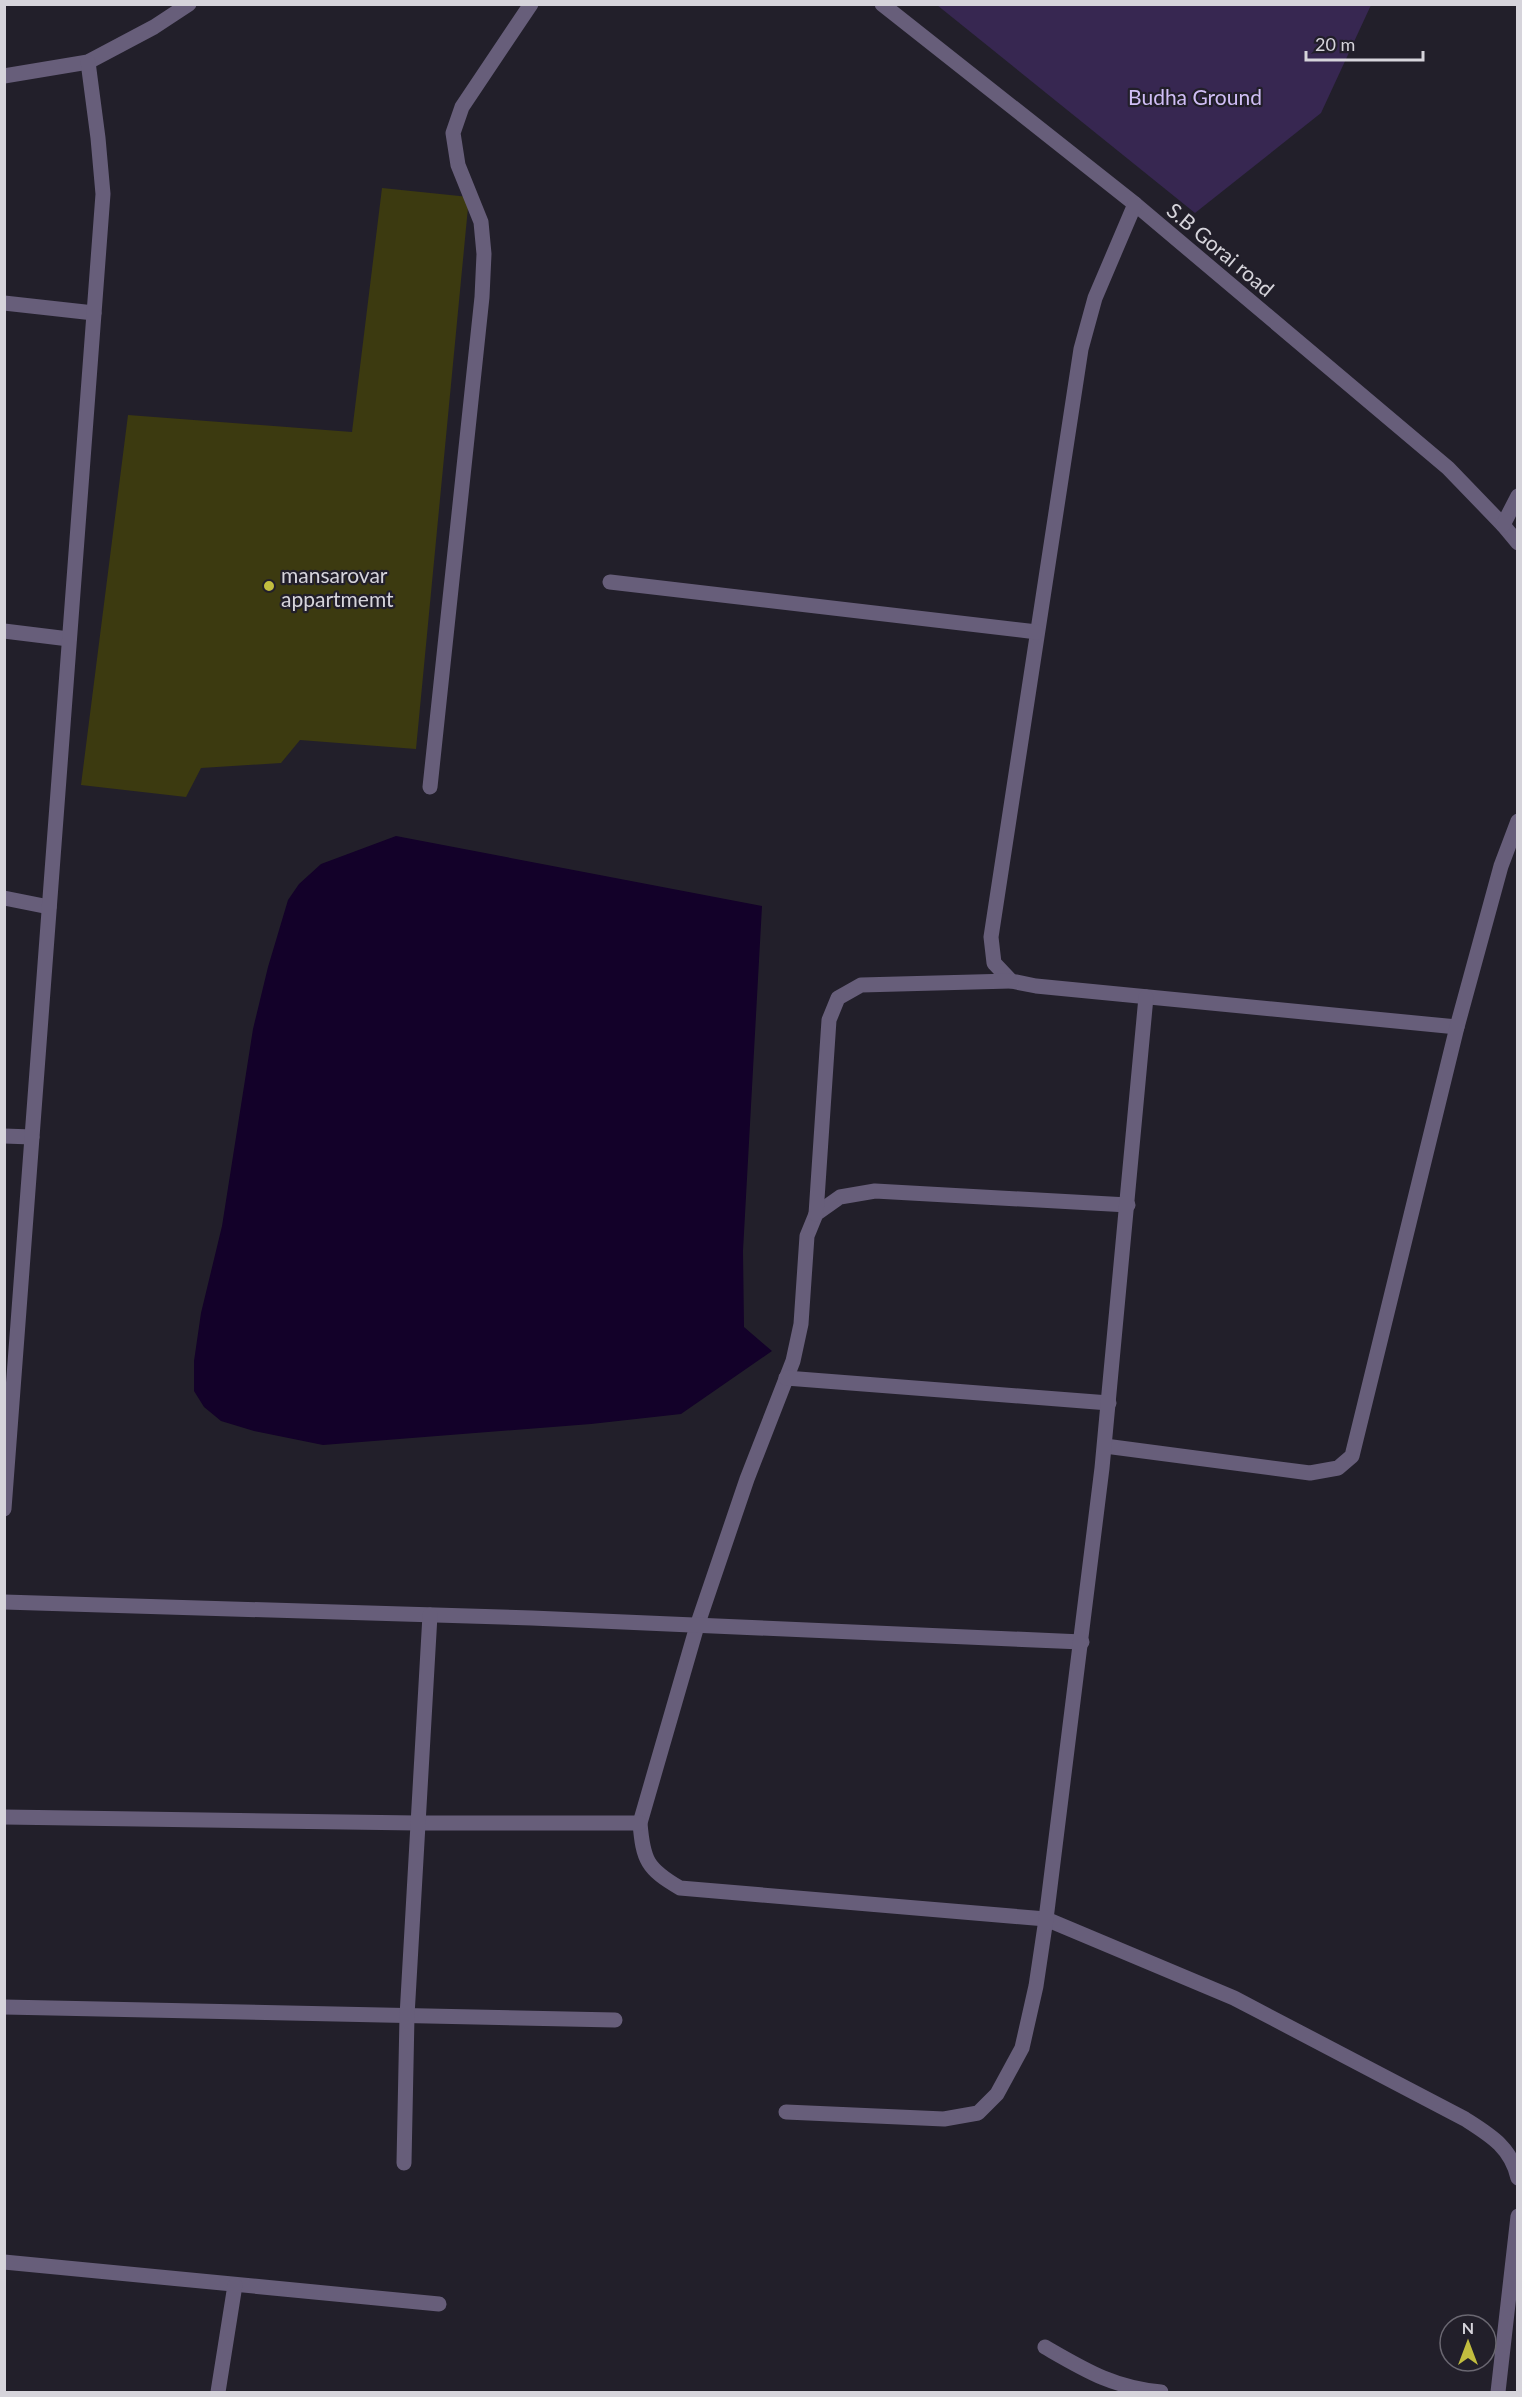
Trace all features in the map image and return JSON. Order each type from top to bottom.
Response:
[{"type":"street","points":[[4,76],[88,62],[154,27],[189,4]]},
{"type":"street","points":[[430,787],[482,297],[484,254],[480,222],[458,165],[453,133],[462,107],[531,4]]},
{"type":"street","name":"S.B Gorai road","points":[[882,4],[1135,204],[1448,468],[1518,543]]},
{"type":"street","points":[[4,1509],[102,194],[98,138],[88,62]]},
{"type":"street","points":[[1011,981],[994,963],[992,937],[1081,349],[1095,298],[1135,204]]},
{"type":"street","points":[[4,303],[94,313]]},
{"type":"street","points":[[1503,525],[1518,496]]},
{"type":"street","points":[[610,582],[1037,632]]},
{"type":"street","points":[[4,631],[69,639]]},
{"type":"street","points":[[1105,1446],[1310,1473],[1338,1468],[1352,1456],[1456,1027],[1501,866],[1518,821]]},
{"type":"street","points":[[4,898],[49,907]]},
{"type":"street","points":[[1456,1027],[1036,986],[1011,981],[861,985],[838,998],[829,1020],[816,1214],[807,1236],[801,1324],[793,1361],[747,1479],[697,1626],[640,1823],[642,1851],[656,1874],[680,1888],[1046,1919],[1234,1998],[1466,2119],[1493,2136],[1514,2161],[1518,2178]]},
{"type":"street","points":[[786,2112],[944,2119],[978,2113],[997,2094],[1022,2048],[1036,1986],[1046,1919],[1082,1642],[1105,1446],[1146,997]]},
{"type":"street","points":[[4,1136],[32,1137]]},
{"type":"street","points":[[816,1214],[840,1197],[875,1191],[1128,1205]]},
{"type":"street","points":[[786,1378],[1109,1403]]},
{"type":"street","points":[[4,1602],[430,1615],[1082,1642]]},
{"type":"street","points":[[404,2163],[407,2016],[430,1615]]},
{"type":"street","points":[[4,1817],[417,1823],[640,1823]]},
{"type":"street","points":[[4,2007],[615,2020]]},
{"type":"street","points":[[1498,2392],[1518,2216]]},
{"type":"street","points":[[4,2262],[439,2304]]},
{"type":"street","points":[[218,2392],[236,2284]]},
{"type":"street","points":[[1045,2347],[1099,2378],[1143,2391],[1161,2392]]},
{"type":"green space","name":"Budha Ground","points":[[937,5],[1371,5],[1321,113],[1195,213]]},
{"type":"shaded area","points":[[396,836],[762,906],[743,1251],[744,1327],[772,1351],[681,1414],[591,1424],[323,1445],[254,1431],[221,1421],[204,1407],[194,1391],[194,1361],[201,1313],[222,1226],[253,1029],[288,900],[299,884],[321,864]]},
{"type":"building","name":"mansarovar appartmemt","points":[[382,188],[469,197],[416,749],[300,740],[281,763],[201,768],[186,797],[81,785],[128,415],[352,432]]},
{"type":"place","name":"mansarovar appartmemt","points":[[269,586]]}]
